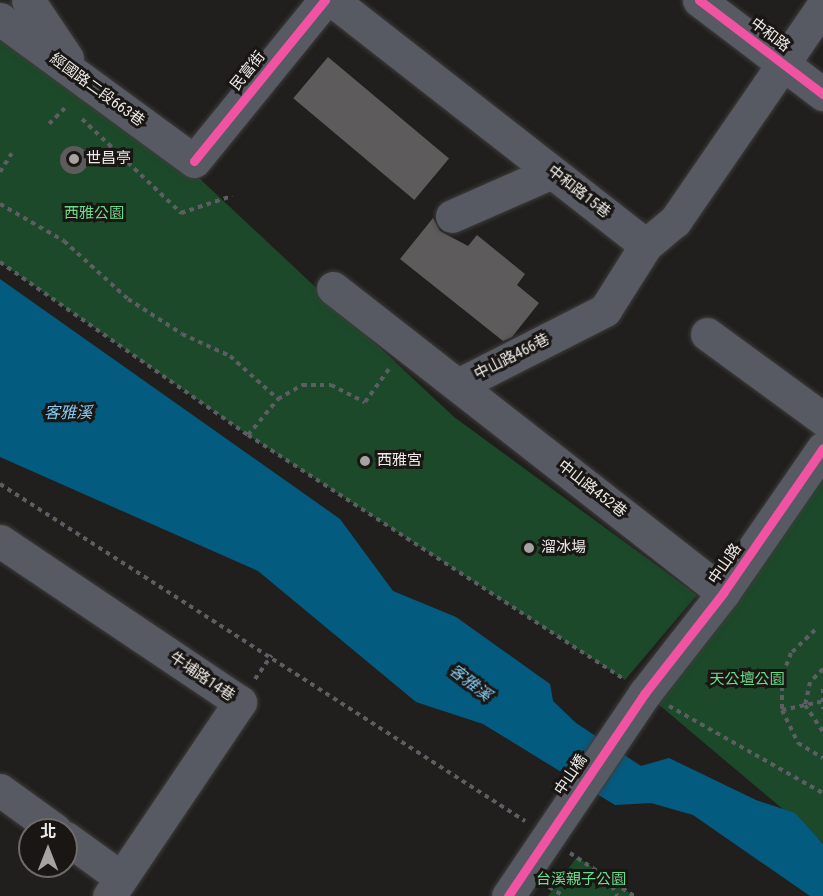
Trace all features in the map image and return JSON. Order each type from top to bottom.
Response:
[{"type":"street","points":[[28,0],[68,94]]},
{"type":"street","name":"民富街","points":[[194,161],[325,0]]},
{"type":"street","name":"中和路15巷","points":[[332,0],[646,245]]},
{"type":"street","name":"中和路","points":[[699,0],[823,94]]},
{"type":"street","points":[[646,245],[675,221],[823,6]]},
{"type":"street","name":"經國路二段663巷","points":[[0,19],[68,94],[194,161]]},
{"type":"street","points":[[452,216],[552,172]]},
{"type":"street","name":"中山路466巷","points":[[333,288],[460,384],[605,310],[646,245]]},
{"type":"street","points":[[707,334],[823,418]]},
{"type":"street","name":"中山路452巷","points":[[460,384],[723,593]]},
{"type":"street","name":"中山路","points":[[645,693],[723,593],[823,448]]},
{"type":"street","name":"牛埔路14巷","points":[[0,541],[240,702],[115,887]]},
{"type":"street","name":"中山橋","points":[[515,885],[645,693]]},
{"type":"street","points":[[0,790],[38,818]]},
{"type":"street","points":[[78,850],[115,887]]},
{"type":"path","points":[[49,124],[68,94],[181,213],[232,196]]},
{"type":"path","points":[[0,172],[12,153]]},
{"type":"path","points":[[0,204],[64,241],[137,305],[182,334],[230,356],[278,399]]},
{"type":"path","points":[[0,262],[248,435],[645,693],[823,793]]},
{"type":"path","points":[[248,435],[278,399],[302,385],[331,384],[365,402],[407,344]]},
{"type":"path","points":[[0,484],[536,828]]},
{"type":"path","points":[[815,630],[791,653],[782,677],[782,710],[798,743],[823,758]]},
{"type":"path","points":[[823,669],[810,682],[805,705],[823,732]]},
{"type":"path","points":[[823,689],[821,702],[823,709]]},
{"type":"path","points":[[782,710],[821,702]]},
{"type":"path","points":[[562,848],[634,896]]},
{"type":"path","points":[[608,878],[617,896]]},
{"type":"green space","name":"西雅公園","points":[[0,34],[182,162],[454,417],[697,595],[625,680],[248,435],[0,262]]},
{"type":"green space","name":"天公壇公園","points":[[823,448],[823,843],[645,693]]},
{"type":"green space","name":"台溪親子公園","points":[[577,857],[608,878],[634,896],[548,896]]},
{"type":"water","name":"客雅溪","points":[[0,279],[340,519],[393,591],[456,617],[550,684],[553,701],[576,723],[641,766],[669,758],[756,800],[795,813],[823,844],[823,896],[810,896],[693,815],[651,803],[615,805],[483,724],[416,702],[258,571],[0,457]]},
{"type":"building","points":[[328,57],[449,159],[414,200],[293,98]]},
{"type":"building","name":"世昌亭","points":[[74,146],[84,150],[88,160],[84,170],[74,174],[64,170],[60,160],[64,150]]},
{"type":"building","points":[[433,218],[440,231],[468,246],[477,235],[525,274],[517,285],[539,303],[512,337],[503,341],[400,259]]},
{"type":"cycle path","points":[[194,161],[325,0]]},
{"type":"cycle path","points":[[699,0],[823,94]]},
{"type":"cycle path","points":[[508,896],[645,693],[723,593],[823,448]]},
{"type":"place","name":"世昌亭","points":[[74,159]]},
{"type":"place","name":"西雅宮","points":[[365,461]]},
{"type":"place","name":"溜冰場","points":[[529,548]]}]
